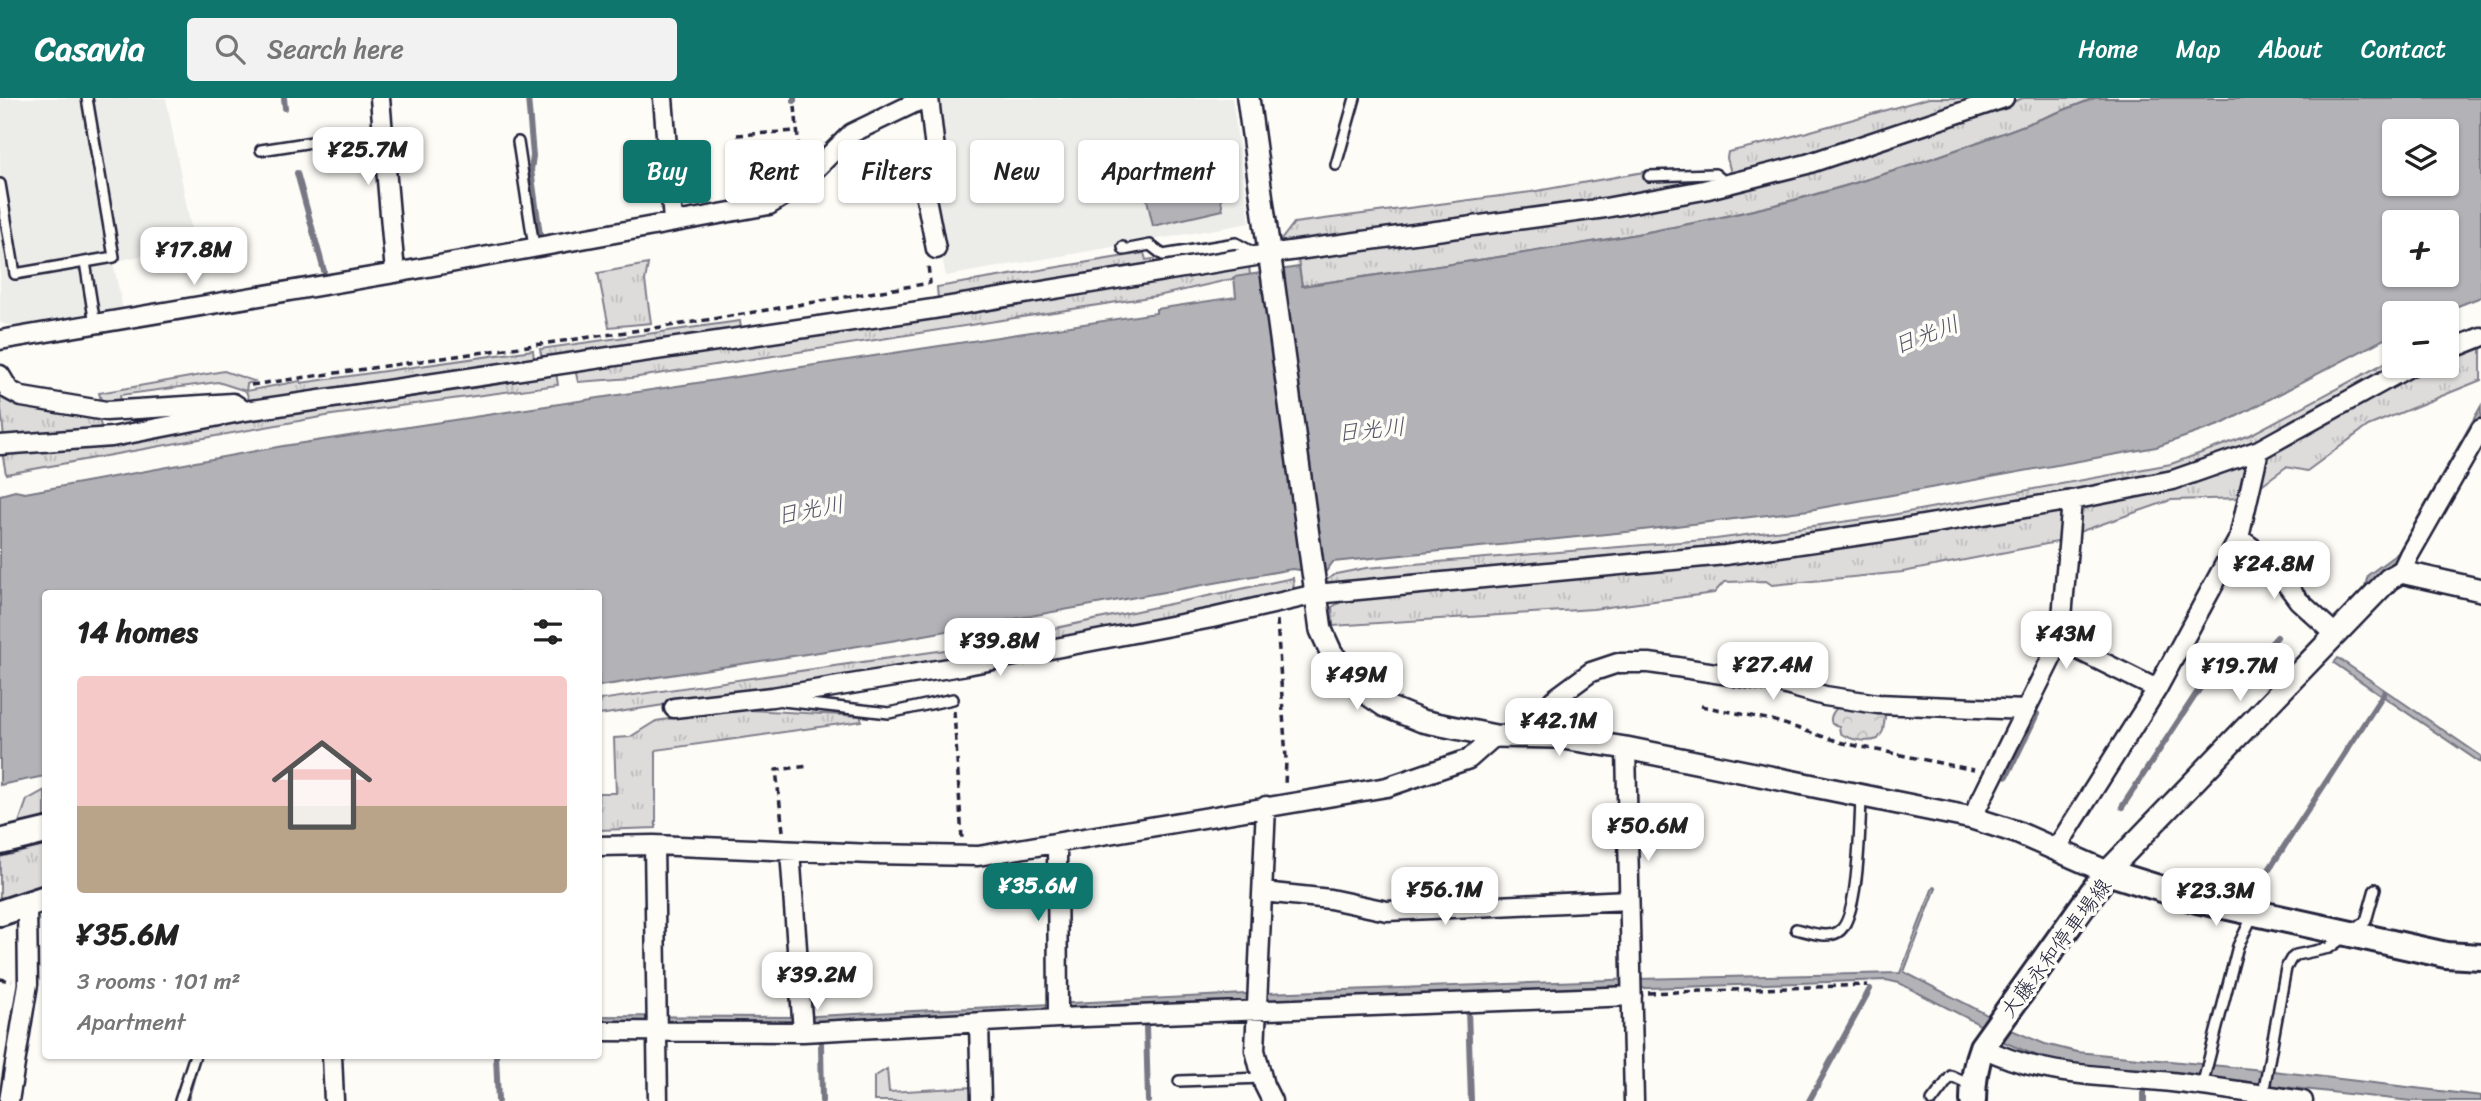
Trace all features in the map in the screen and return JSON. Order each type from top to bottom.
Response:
[{"type":"main road","points":[[0,842],[42,832]]},
{"type":"main road","name":"大藤永和停車場線","points":[[1973,1094],[1977,1060],[1991,1036],[2107,872],[2197,900],[2254,913],[2446,955],[2481,957]]},
{"type":"main road","points":[[0,913],[36,901]]},
{"type":"street","points":[[380,98],[394,273]]},
{"type":"street","points":[[663,98],[673,221]]},
{"type":"street","points":[[824,160],[852,133],[927,98],[939,184],[925,193],[936,249]]},
{"type":"street","points":[[1248,98],[1266,258],[1321,630],[1331,652],[1363,691],[1402,715],[1422,721],[1495,736],[1556,737],[1626,748],[1972,818],[2016,832],[2107,872],[2389,579],[2402,572],[2481,429]]},
{"type":"street","points":[[0,445],[112,437],[245,411],[1605,208],[1728,184],[1807,164],[2004,98]]},
{"type":"street","points":[[0,340],[394,273],[772,203]]},
{"type":"street","points":[[2459,346],[2481,337]]},
{"type":"street","points":[[0,375],[9,390],[22,397],[106,411],[233,403],[245,411]]},
{"type":"street","points":[[674,708],[772,697],[967,665],[1212,618],[1316,591],[1724,555],[1882,533],[2072,500],[2173,480],[2259,450],[2389,378]]},
{"type":"street","points":[[2056,849],[2157,689],[2239,538],[2259,450]]},
{"type":"street","points":[[1972,818],[2060,641],[2072,500]]},
{"type":"street","points":[[2239,538],[2267,558],[2298,600],[2335,634]]},
{"type":"street","points":[[2402,572],[2481,590]]},
{"type":"street","points":[[2060,641],[2157,689]]},
{"type":"street","points":[[1532,736],[1553,700],[1591,672],[1618,663],[1649,663],[1779,683],[1825,696],[1878,704],[2025,710]]},
{"type":"street","points":[[602,846],[654,845],[978,856],[1387,787],[1469,759],[1495,736]]},
{"type":"street","points":[[1626,748],[1634,1101]]},
{"type":"street","points":[[1266,806],[1255,1050],[1272,1101]]},
{"type":"street","points":[[1057,844],[1058,1012]]},
{"type":"street","points":[[654,845],[658,1101]]},
{"type":"street","points":[[788,851],[802,1025]]},
{"type":"street","points":[[1263,892],[1330,899],[1387,911],[1629,900]]},
{"type":"street","points":[[9,1101],[32,976],[36,901]]},
{"type":"street","points":[[602,1031],[655,1025],[979,1024],[1058,1012],[1632,988]]},
{"type":"street","points":[[979,1024],[982,1101]]},
{"type":"street","points":[[1991,1036],[2022,1064],[2062,1072],[2264,1091],[2303,1101]]},
{"type":"street","points":[[332,1059],[334,1101]]},
{"type":"lane","points":[[0,184],[15,274],[114,257],[87,98]]},
{"type":"lane","points":[[1336,165],[1355,98]]},
{"type":"lane","points":[[261,150],[383,131]]},
{"type":"lane","points":[[518,142],[534,247]]},
{"type":"lane","points":[[1649,176],[1715,174],[1728,184]]},
{"type":"lane","points":[[1123,247],[1124,250],[1150,245],[1163,254],[1236,243],[1266,258]]},
{"type":"lane","points":[[85,262],[95,324]]},
{"type":"lane","points":[[772,697],[788,702],[889,713],[953,699]]},
{"type":"lane","points":[[1796,929],[1830,936],[1841,932],[1848,922],[1855,886],[1861,795]]},
{"type":"lane","points":[[2264,1091],[2286,968],[2296,955],[2329,948],[2366,921],[2375,889]]},
{"type":"lane","points":[[2202,1084],[2238,946],[2254,913]]},
{"type":"lane","points":[[180,1101],[194,1059]]},
{"type":"lane","points":[[1931,1101],[1951,1076],[1973,1094]]},
{"type":"lane","points":[[1179,1081],[1263,1078]]},
{"type":"path","points":[[795,106],[798,140]]},
{"type":"path","points":[[737,135],[797,131]]},
{"type":"path","points":[[251,385],[676,325],[930,283],[928,264],[932,263],[931,250],[936,249]]},
{"type":"path","points":[[1279,635],[1286,759],[1285,803]]},
{"type":"path","points":[[953,699],[963,855]]},
{"type":"path","points":[[1701,705],[1772,720],[1843,743],[1994,774]]},
{"type":"path","points":[[788,851],[776,770],[809,766]]},
{"type":"path","points":[[1632,988],[1653,992],[1868,985]]},
{"type":"shaded area","points":[[0,98],[166,98],[194,244],[113,262],[123,310],[31,325],[7,325],[0,322]]},
{"type":"shaded area","points":[[939,98],[1232,98],[1238,140],[1078,140],[1078,203],[1239,203],[1239,147],[1250,223],[946,276],[931,203],[956,203],[956,140],[942,140]]},
{"type":"green space","points":[[1929,98],[1989,98],[1802,159],[1732,177],[1728,152]]},
{"type":"green space","points":[[2023,98],[2095,98],[1929,160],[1757,209],[1588,243],[1302,286],[1298,260],[1605,214],[1989,111]]},
{"type":"green space","points":[[1644,172],[1647,182],[1713,178],[1715,183],[1604,202],[1278,244],[1294,223],[1531,192]]},
{"type":"green space","points":[[1229,248],[1240,251],[938,299],[937,287],[1144,253],[1146,260]]},
{"type":"green space","points":[[648,264],[645,281],[651,323],[609,327],[598,273]]},
{"type":"green space","points":[[1249,266],[1250,275],[1162,295],[632,378],[578,382],[575,369]]},
{"type":"green space","points":[[740,321],[741,329],[542,359],[540,349]]},
{"type":"green space","points":[[2481,344],[2481,380],[2368,426],[2307,471],[2286,467],[2256,489],[2262,456],[2402,378],[2459,378],[2459,353]]},
{"type":"green space","points":[[533,350],[534,360],[250,403],[246,391],[300,381],[301,383]]},
{"type":"green space","points":[[2382,364],[2382,373],[2254,445],[2172,476],[1725,549],[1341,586],[1326,583],[1326,580],[1336,574],[1366,568],[1716,539],[1886,516],[2171,464],[2250,435]]},
{"type":"green space","points":[[224,371],[254,381],[247,384],[246,391],[218,382],[120,395],[121,403],[102,403],[99,393]]},
{"type":"green space","points":[[556,372],[558,385],[332,415],[6,474],[2,452],[210,424]]},
{"type":"green space","points":[[0,399],[99,419],[102,430],[4,438]]},
{"type":"green space","points":[[2246,461],[2250,464],[2243,498],[2171,500],[2076,533],[2079,504]]},
{"type":"green space","points":[[2065,508],[2062,541],[1903,572],[1772,585],[1766,581],[1724,582],[1714,593],[1593,609],[1333,626],[1332,607],[1350,597]]},
{"type":"green space","points":[[1293,578],[1294,590],[1259,601],[967,658],[602,715],[602,700],[966,647]]},
{"type":"green space","points":[[1838,707],[1882,713],[1885,717],[1883,731],[1878,739],[1859,740],[1840,733],[1839,726],[1832,724],[1831,719]]},
{"type":"green space","points":[[732,709],[860,716],[862,721],[656,750],[656,828],[602,830],[602,793],[616,793],[614,738],[630,737],[656,721]]},
{"type":"green space","points":[[42,792],[42,822],[17,828],[27,800]]},
{"type":"green space","points":[[42,847],[42,887],[0,900],[0,857]]},
{"type":"green space","points":[[887,1069],[889,1092],[973,1087],[974,1101],[874,1101],[874,1077]]},
{"type":"water","name":"日光川","points":[[2095,98],[2481,98],[2481,297],[2459,306],[2459,301],[2382,301],[2382,340],[2222,424],[2156,447],[1809,510],[1333,562],[1325,573],[1292,569],[891,641],[602,686],[602,590],[42,590],[42,777],[0,785],[0,495],[15,491],[25,493],[283,446],[1156,313],[1156,309],[1236,297],[1234,277],[1299,267],[1302,286],[1645,233],[1801,198],[1929,160]]},
{"type":"water","points":[[1148,203],[1222,203],[1223,210],[1153,226]]},
{"type":"water","points":[[2481,406],[2481,416],[2397,562],[2365,586],[2368,575],[2398,553]]},
{"type":"water","points":[[2338,658],[2481,756],[2481,763],[2334,663]]},
{"type":"water","points":[[1933,887],[1936,888],[1904,972],[2009,1029],[2045,1044],[2077,1052],[2273,1071],[2481,1096],[2481,1101],[2411,1101],[2066,1063],[2042,1058],[2004,1042],[1975,1022],[1899,983],[1886,980],[1265,1001],[810,1025],[602,1025],[602,1016],[796,1017],[1265,993],[1637,979],[1900,973]]},
{"type":"waterway","points":[[284,98],[285,108]]},
{"type":"waterway","points":[[528,98],[533,156],[531,170],[540,235]]},
{"type":"waterway","points":[[297,173],[324,271]]},
{"type":"waterway","points":[[2122,807],[2221,656],[2238,671],[2247,670],[2277,637]]},
{"type":"waterway","points":[[2259,885],[2384,693]]},
{"type":"waterway","points":[[2007,776],[2037,714]]},
{"type":"waterway","points":[[1809,1101],[1870,989]]},
{"type":"waterway","points":[[1468,1009],[1471,1101]]},
{"type":"waterway","points":[[1146,1025],[1148,1101]]},
{"type":"waterway","points":[[821,1043],[822,1101]]},
{"type":"waterway","points":[[496,1059],[498,1101]]},
{"type":"waterway","points":[[186,1101],[195,1068]]},
{"type":"waterway","points":[[2144,1090],[2144,1101]]}]
